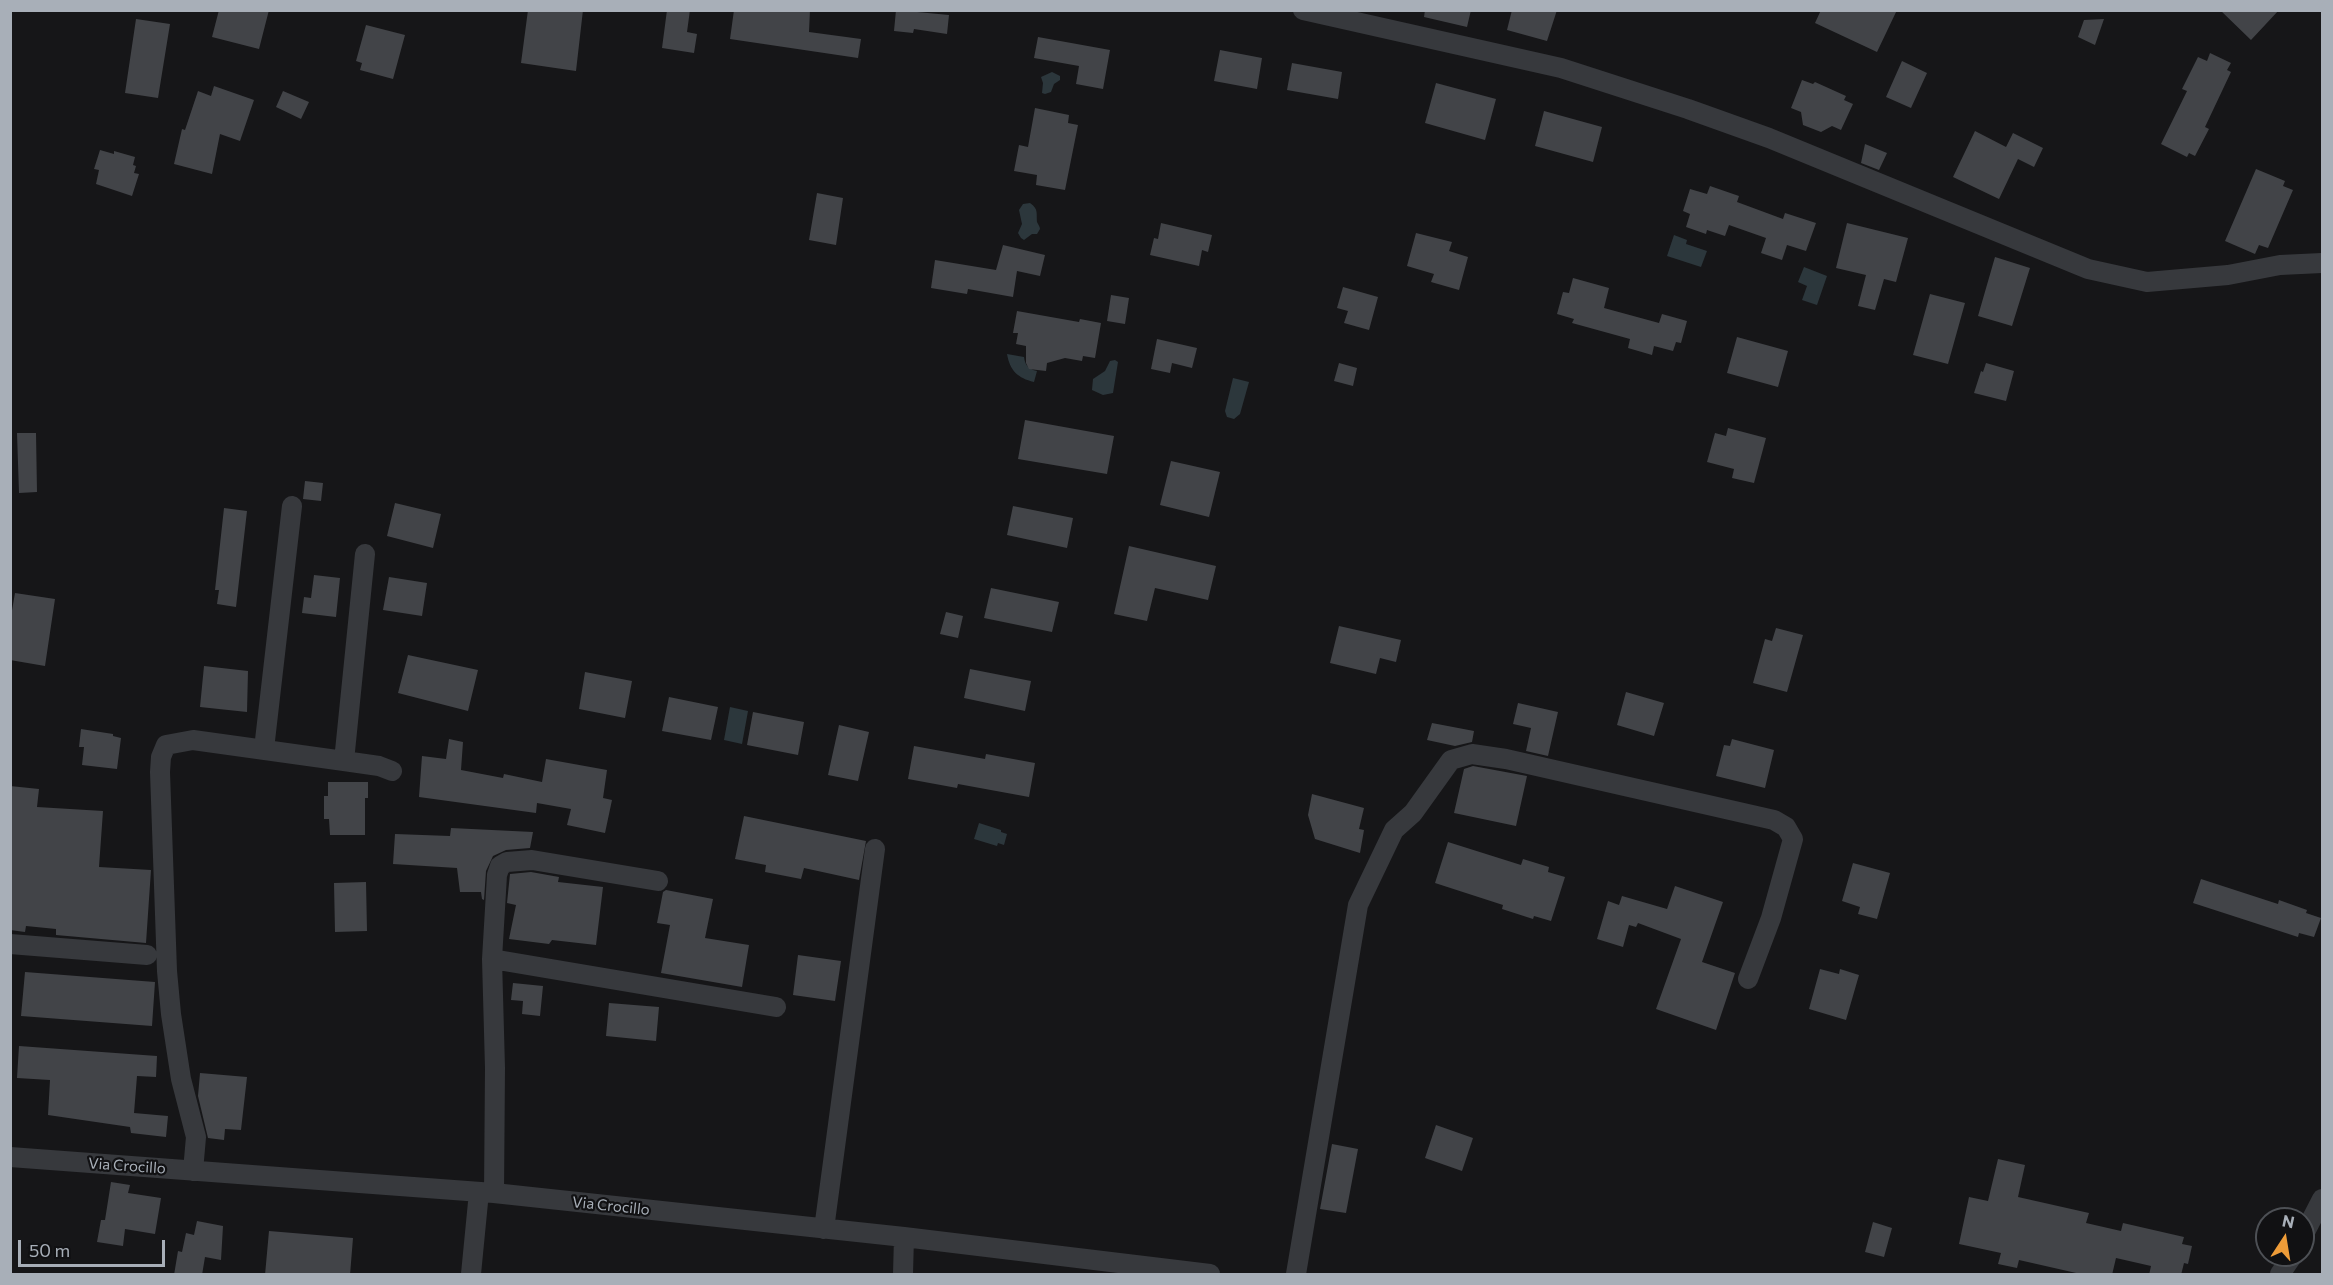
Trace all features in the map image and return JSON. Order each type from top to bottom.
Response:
[{"type":"street","points":[[1303,10],[1561,68],[1688,109],[1769,138],[2088,269],[2147,282],[2228,275],[2280,265],[2322,263]]},
{"type":"street","points":[[264,748],[292,506]]},
{"type":"street","points":[[344,761],[365,554]]},
{"type":"street","points":[[193,1171],[196,1137],[181,1079],[167,971],[160,772],[161,757],[166,746],[193,740],[264,748],[379,766],[392,771]]},
{"type":"street","points":[[1296,1275],[1358,905],[1394,830],[1413,813],[1451,760],[1472,754],[1506,759],[1774,820],[1786,827],[1793,839],[1771,918],[1748,979]]},
{"type":"street","points":[[824,1229],[875,849]]},
{"type":"street","points":[[471,1275],[487,1193],[495,1068],[492,959],[497,875],[500,866],[507,862],[532,860],[658,882]]},
{"type":"street","points":[[10,944],[147,955]]},
{"type":"street","points":[[492,959],[776,1007]]},
{"type":"street","name":"Via Crocillo","points":[[10,1157],[487,1193],[904,1237],[1210,1275]]},
{"type":"street","points":[[2315,1213],[2322,1199]]},
{"type":"street","points":[[903,1275],[904,1237]]},
{"type":"shaded area","points":[[1052,72],[1060,76],[1060,80],[1054,84],[1051,92],[1042,93],[1041,77]]},
{"type":"shaded area","points":[[1030,203],[1036,210],[1040,229],[1037,234],[1032,234],[1024,240],[1018,233],[1022,224],[1019,210],[1023,204]]},
{"type":"shaded area","points":[[1674,235],[1687,240],[1686,244],[1707,251],[1701,267],[1667,256]]},
{"type":"shaded area","points":[[1804,267],[1827,276],[1817,305],[1802,300],[1807,286],[1798,282]]},
{"type":"shaded area","points":[[1007,354],[1024,357],[1027,366],[1037,371],[1034,382],[1016,373],[1010,365]]},
{"type":"shaded area","points":[[1110,361],[1118,362],[1113,393],[1103,395],[1092,390],[1093,379],[1105,371]]},
{"type":"shaded area","points":[[1233,378],[1249,382],[1240,414],[1234,419],[1227,417],[1225,411]]},
{"type":"shaded area","points":[[730,707],[748,711],[742,744],[724,740]]},
{"type":"shaded area","points":[[979,823],[1007,834],[1004,845],[998,843],[997,846],[974,839]]},
{"type":"building","points":[[219,10],[269,10],[259,49],[212,37]]},
{"type":"building","points":[[528,10],[583,10],[576,71],[521,63]]},
{"type":"building","points":[[667,10],[690,10],[687,32],[697,34],[694,53],[662,48]]},
{"type":"building","points":[[734,10],[810,10],[809,32],[861,39],[858,58],[730,39]]},
{"type":"building","points":[[896,10],[949,15],[947,34],[914,29],[913,33],[894,31]]},
{"type":"building","points":[[1425,10],[1471,10],[1467,27],[1424,17]]},
{"type":"building","points":[[1512,10],[1557,10],[1547,41],[1507,30]]},
{"type":"building","points":[[1821,10],[1897,10],[1877,52],[1815,23]]},
{"type":"building","points":[[2220,10],[2279,10],[2251,40]]},
{"type":"building","points":[[136,19],[170,24],[158,98],[125,93]]},
{"type":"building","points":[[2104,19],[2095,45],[2078,37],[2084,20]]},
{"type":"building","points":[[366,25],[405,35],[393,79],[360,70],[362,63],[356,61]]},
{"type":"building","points":[[1038,37],[1110,50],[1103,89],[1076,84],[1079,66],[1034,58]]},
{"type":"building","points":[[1220,50],[1262,58],[1257,89],[1214,81]]},
{"type":"building","points":[[2210,53],[2231,63],[2227,70],[2231,72],[2205,127],[2209,129],[2195,156],[2189,153],[2187,157],[2161,144],[2187,91],[2182,89],[2198,57],[2207,61]]},
{"type":"building","points":[[1902,61],[1927,73],[1911,108],[1886,97]]},
{"type":"building","points":[[1292,63],[1342,72],[1338,99],[1287,90]]},
{"type":"building","points":[[1802,80],[1813,84],[1815,82],[1846,96],[1844,100],[1853,104],[1841,130],[1832,126],[1821,132],[1803,125],[1801,112],[1791,108]]},
{"type":"building","points":[[1436,83],[1496,99],[1485,140],[1425,123]]},
{"type":"building","points":[[214,86],[254,100],[240,141],[220,134],[212,174],[174,164],[182,129],[185,130],[198,91],[211,96]]},
{"type":"building","points":[[283,91],[309,102],[301,119],[276,107]]},
{"type":"building","points":[[1035,108],[1069,115],[1068,123],[1078,125],[1065,190],[1036,185],[1037,175],[1014,171],[1019,145],[1028,147]]},
{"type":"building","points":[[1544,111],[1602,127],[1593,162],[1535,146]]},
{"type":"building","points":[[1975,131],[2006,147],[2013,133],[2043,148],[2034,167],[2018,159],[1999,199],[1953,177]]},
{"type":"building","points":[[1865,144],[1887,153],[1879,170],[1861,163]]},
{"type":"building","points":[[100,150],[135,157],[134,173],[139,174],[132,196],[96,184],[99,170],[94,169]]},
{"type":"building","points":[[2256,169],[2285,181],[2283,186],[2293,190],[2268,248],[2259,245],[2255,254],[2225,241]]},
{"type":"building","points":[[1710,186],[1739,196],[1737,202],[1783,219],[1785,213],[1816,223],[1806,251],[1787,245],[1782,260],[1761,253],[1766,238],[1729,225],[1725,236],[1707,230],[1706,234],[1686,227],[1690,214],[1683,211],[1690,189],[1707,194]]},
{"type":"building","points":[[817,193],[843,198],[836,245],[809,240]]},
{"type":"building","points":[[1161,223],[1212,235],[1208,252],[1202,250],[1199,266],[1150,255],[1154,238],[1158,239]]},
{"type":"building","points":[[1847,223],[1908,238],[1896,282],[1884,279],[1875,310],[1858,306],[1866,275],[1836,268]]},
{"type":"building","points":[[1416,233],[1452,242],[1449,251],[1468,257],[1459,290],[1431,282],[1434,274],[1407,266]]},
{"type":"building","points":[[1003,245],[1045,255],[1040,276],[1017,271],[1013,297],[968,289],[967,294],[931,288],[935,260],[996,270]]},
{"type":"building","points":[[1995,257],[2030,268],[2012,326],[1978,316]]},
{"type":"building","points":[[1573,278],[1609,288],[1604,308],[1659,323],[1662,314],[1687,321],[1681,343],[1676,342],[1673,351],[1654,346],[1652,355],[1628,348],[1630,339],[1572,323],[1574,319],[1557,314],[1563,292],[1569,293]]},
{"type":"building","points":[[1343,287],[1378,297],[1369,330],[1344,323],[1348,311],[1337,308]]},
{"type":"building","points":[[1930,294],[1965,303],[1948,364],[1913,355]]},
{"type":"building","points":[[1111,295],[1129,298],[1125,324],[1107,321]]},
{"type":"building","points":[[1017,311],[1079,322],[1080,319],[1101,323],[1095,358],[1083,356],[1082,361],[1065,358],[1047,363],[1046,371],[1029,369],[1026,363],[1026,346],[1016,344],[1018,333],[1013,333]]},
{"type":"building","points":[[1737,337],[1788,351],[1778,387],[1727,373]]},
{"type":"building","points":[[1157,339],[1197,348],[1192,368],[1172,363],[1170,373],[1151,369]]},
{"type":"building","points":[[1339,363],[1357,368],[1353,386],[1334,381]]},
{"type":"building","points":[[1986,363],[2014,371],[2006,401],[1974,393]]},
{"type":"building","points":[[1025,420],[1114,436],[1107,474],[1018,459]]},
{"type":"building","points":[[1728,428],[1766,438],[1754,483],[1732,478],[1734,469],[1707,462],[1715,433],[1726,436]]},
{"type":"building","points":[[17,433],[36,433],[37,492],[19,493]]},
{"type":"building","points":[[1171,461],[1220,472],[1209,517],[1160,505]]},
{"type":"building","points":[[305,481],[323,483],[321,501],[303,499]]},
{"type":"building","points":[[395,503],[441,514],[433,548],[387,536]]},
{"type":"building","points":[[1013,506],[1073,518],[1067,548],[1007,535]]},
{"type":"building","points":[[224,508],[247,511],[236,607],[217,604],[219,590],[215,590]]},
{"type":"building","points":[[1129,546],[1216,566],[1208,600],[1155,588],[1147,621],[1114,614]]},
{"type":"building","points":[[314,575],[340,578],[336,617],[302,613],[304,597],[311,598]]},
{"type":"building","points":[[389,577],[427,583],[422,616],[383,610]]},
{"type":"building","points":[[991,588],[1059,602],[1052,632],[984,618]]},
{"type":"building","points":[[15,593],[55,599],[45,666],[10,660],[10,622]]},
{"type":"building","points":[[946,612],[963,616],[958,638],[940,634]]},
{"type":"building","points":[[1339,626],[1401,640],[1396,662],[1380,658],[1376,674],[1330,663]]},
{"type":"building","points":[[1776,628],[1803,635],[1787,692],[1753,683],[1765,639],[1772,641]]},
{"type":"building","points":[[408,655],[478,670],[468,711],[398,693]]},
{"type":"building","points":[[204,666],[248,671],[247,712],[200,707]]},
{"type":"building","points":[[970,669],[1031,681],[1025,711],[964,698]]},
{"type":"building","points":[[585,672],[632,681],[625,718],[579,709]]},
{"type":"building","points":[[1626,692],[1664,703],[1654,736],[1617,725]]},
{"type":"building","points":[[669,697],[718,707],[711,740],[662,731]]},
{"type":"building","points":[[1518,703],[1558,712],[1548,756],[1526,751],[1531,728],[1513,724]]},
{"type":"building","points":[[753,712],[804,722],[798,755],[747,745]]},
{"type":"building","points":[[1432,723],[1474,731],[1472,742],[1455,746],[1427,740]]},
{"type":"building","points":[[839,725],[869,732],[858,781],[828,775]]},
{"type":"building","points":[[81,729],[113,734],[121,738],[117,769],[82,765],[84,747],[79,747]]},
{"type":"building","points":[[449,739],[463,742],[461,770],[503,778],[504,774],[542,782],[546,759],[607,770],[603,798],[612,800],[605,833],[567,825],[571,809],[537,803],[536,813],[419,797],[422,756],[446,759]]},
{"type":"building","points":[[1732,739],[1774,750],[1765,788],[1716,776],[1724,745],[1730,746]]},
{"type":"building","points":[[914,746],[985,759],[986,754],[1035,763],[1029,797],[958,784],[957,788],[908,779]]},
{"type":"building","points":[[1473,766],[1527,776],[1516,826],[1454,813],[1464,769]]},
{"type":"building","points":[[328,782],[368,782],[368,798],[365,798],[365,835],[330,835],[329,819],[324,819],[324,796],[328,796]]},
{"type":"building","points":[[10,786],[39,789],[37,807],[103,811],[99,867],[151,870],[146,943],[56,935],[56,929],[26,926],[25,932],[10,930]]},
{"type":"building","points":[[1312,794],[1364,808],[1359,829],[1364,830],[1360,853],[1315,839],[1308,815]]},
{"type":"building","points":[[744,816],[866,841],[859,880],[804,868],[801,879],[765,872],[766,865],[735,859]]},
{"type":"building","points":[[451,828],[533,832],[530,848],[506,850],[493,856],[486,871],[484,900],[481,892],[460,892],[457,868],[393,864],[395,834],[450,836]]},
{"type":"building","points":[[1448,842],[1521,865],[1523,859],[1549,867],[1548,872],[1565,877],[1551,921],[1534,916],[1533,919],[1502,909],[1503,905],[1435,883]]},
{"type":"building","points":[[1853,863],[1890,873],[1877,919],[1858,914],[1860,907],[1842,901]]},
{"type":"building","points":[[531,872],[559,877],[558,882],[603,887],[596,945],[552,940],[549,944],[509,939],[516,905],[507,903],[510,874]]},
{"type":"building","points":[[2201,879],[2278,904],[2279,900],[2307,910],[2306,913],[2321,918],[2314,937],[2299,933],[2298,937],[2193,903]]},
{"type":"building","points":[[366,882],[367,931],[335,932],[334,883]]},
{"type":"building","points":[[1675,886],[1723,902],[1702,962],[1735,973],[1716,1030],[1656,1009],[1681,939],[1638,923],[1636,927],[1629,925],[1623,947],[1597,939],[1608,901],[1619,905],[1622,896],[1667,909]]},
{"type":"building","points":[[666,890],[713,899],[705,938],[749,945],[742,987],[661,973],[670,925],[657,923],[663,892]]},
{"type":"building","points":[[798,955],[841,961],[835,1001],[793,995]]},
{"type":"building","points":[[1820,969],[1839,974],[1840,969],[1859,975],[1846,1020],[1809,1009]]},
{"type":"building","points":[[25,972],[155,982],[152,1026],[21,1016]]},
{"type":"building","points":[[513,983],[543,986],[540,1016],[522,1014],[523,1001],[511,1000]]},
{"type":"building","points":[[609,1003],[659,1007],[656,1041],[606,1036]]},
{"type":"building","points":[[19,1046],[157,1056],[156,1077],[137,1076],[134,1113],[168,1116],[166,1137],[131,1133],[130,1127],[48,1115],[50,1080],[17,1078]]},
{"type":"building","points":[[200,1073],[247,1077],[241,1130],[225,1129],[224,1140],[208,1138],[198,1096]]},
{"type":"building","points":[[1436,1125],[1473,1138],[1462,1171],[1425,1158]]},
{"type":"building","points":[[1332,1144],[1358,1149],[1346,1213],[1320,1209]]},
{"type":"building","points":[[1998,1159],[2025,1165],[2018,1197],[2089,1213],[2086,1223],[2121,1231],[2123,1223],[2184,1237],[2182,1244],[2192,1246],[2188,1264],[2184,1263],[2181,1275],[2149,1275],[2151,1266],[2116,1258],[2112,1275],[2085,1275],[2019,1260],[2017,1268],[1998,1264],[2001,1253],[1959,1244],[1969,1197],[1988,1201]]},
{"type":"building","points":[[111,1182],[130,1185],[128,1193],[161,1198],[155,1234],[125,1229],[123,1246],[97,1242],[101,1220],[105,1220]]},
{"type":"building","points":[[197,1221],[223,1226],[221,1260],[205,1257],[202,1275],[174,1275],[178,1251],[182,1252],[186,1233],[194,1235]]},
{"type":"building","points":[[1873,1222],[1892,1228],[1884,1257],[1865,1252]]},
{"type":"building","points":[[269,1231],[353,1238],[350,1275],[265,1275]]}]
